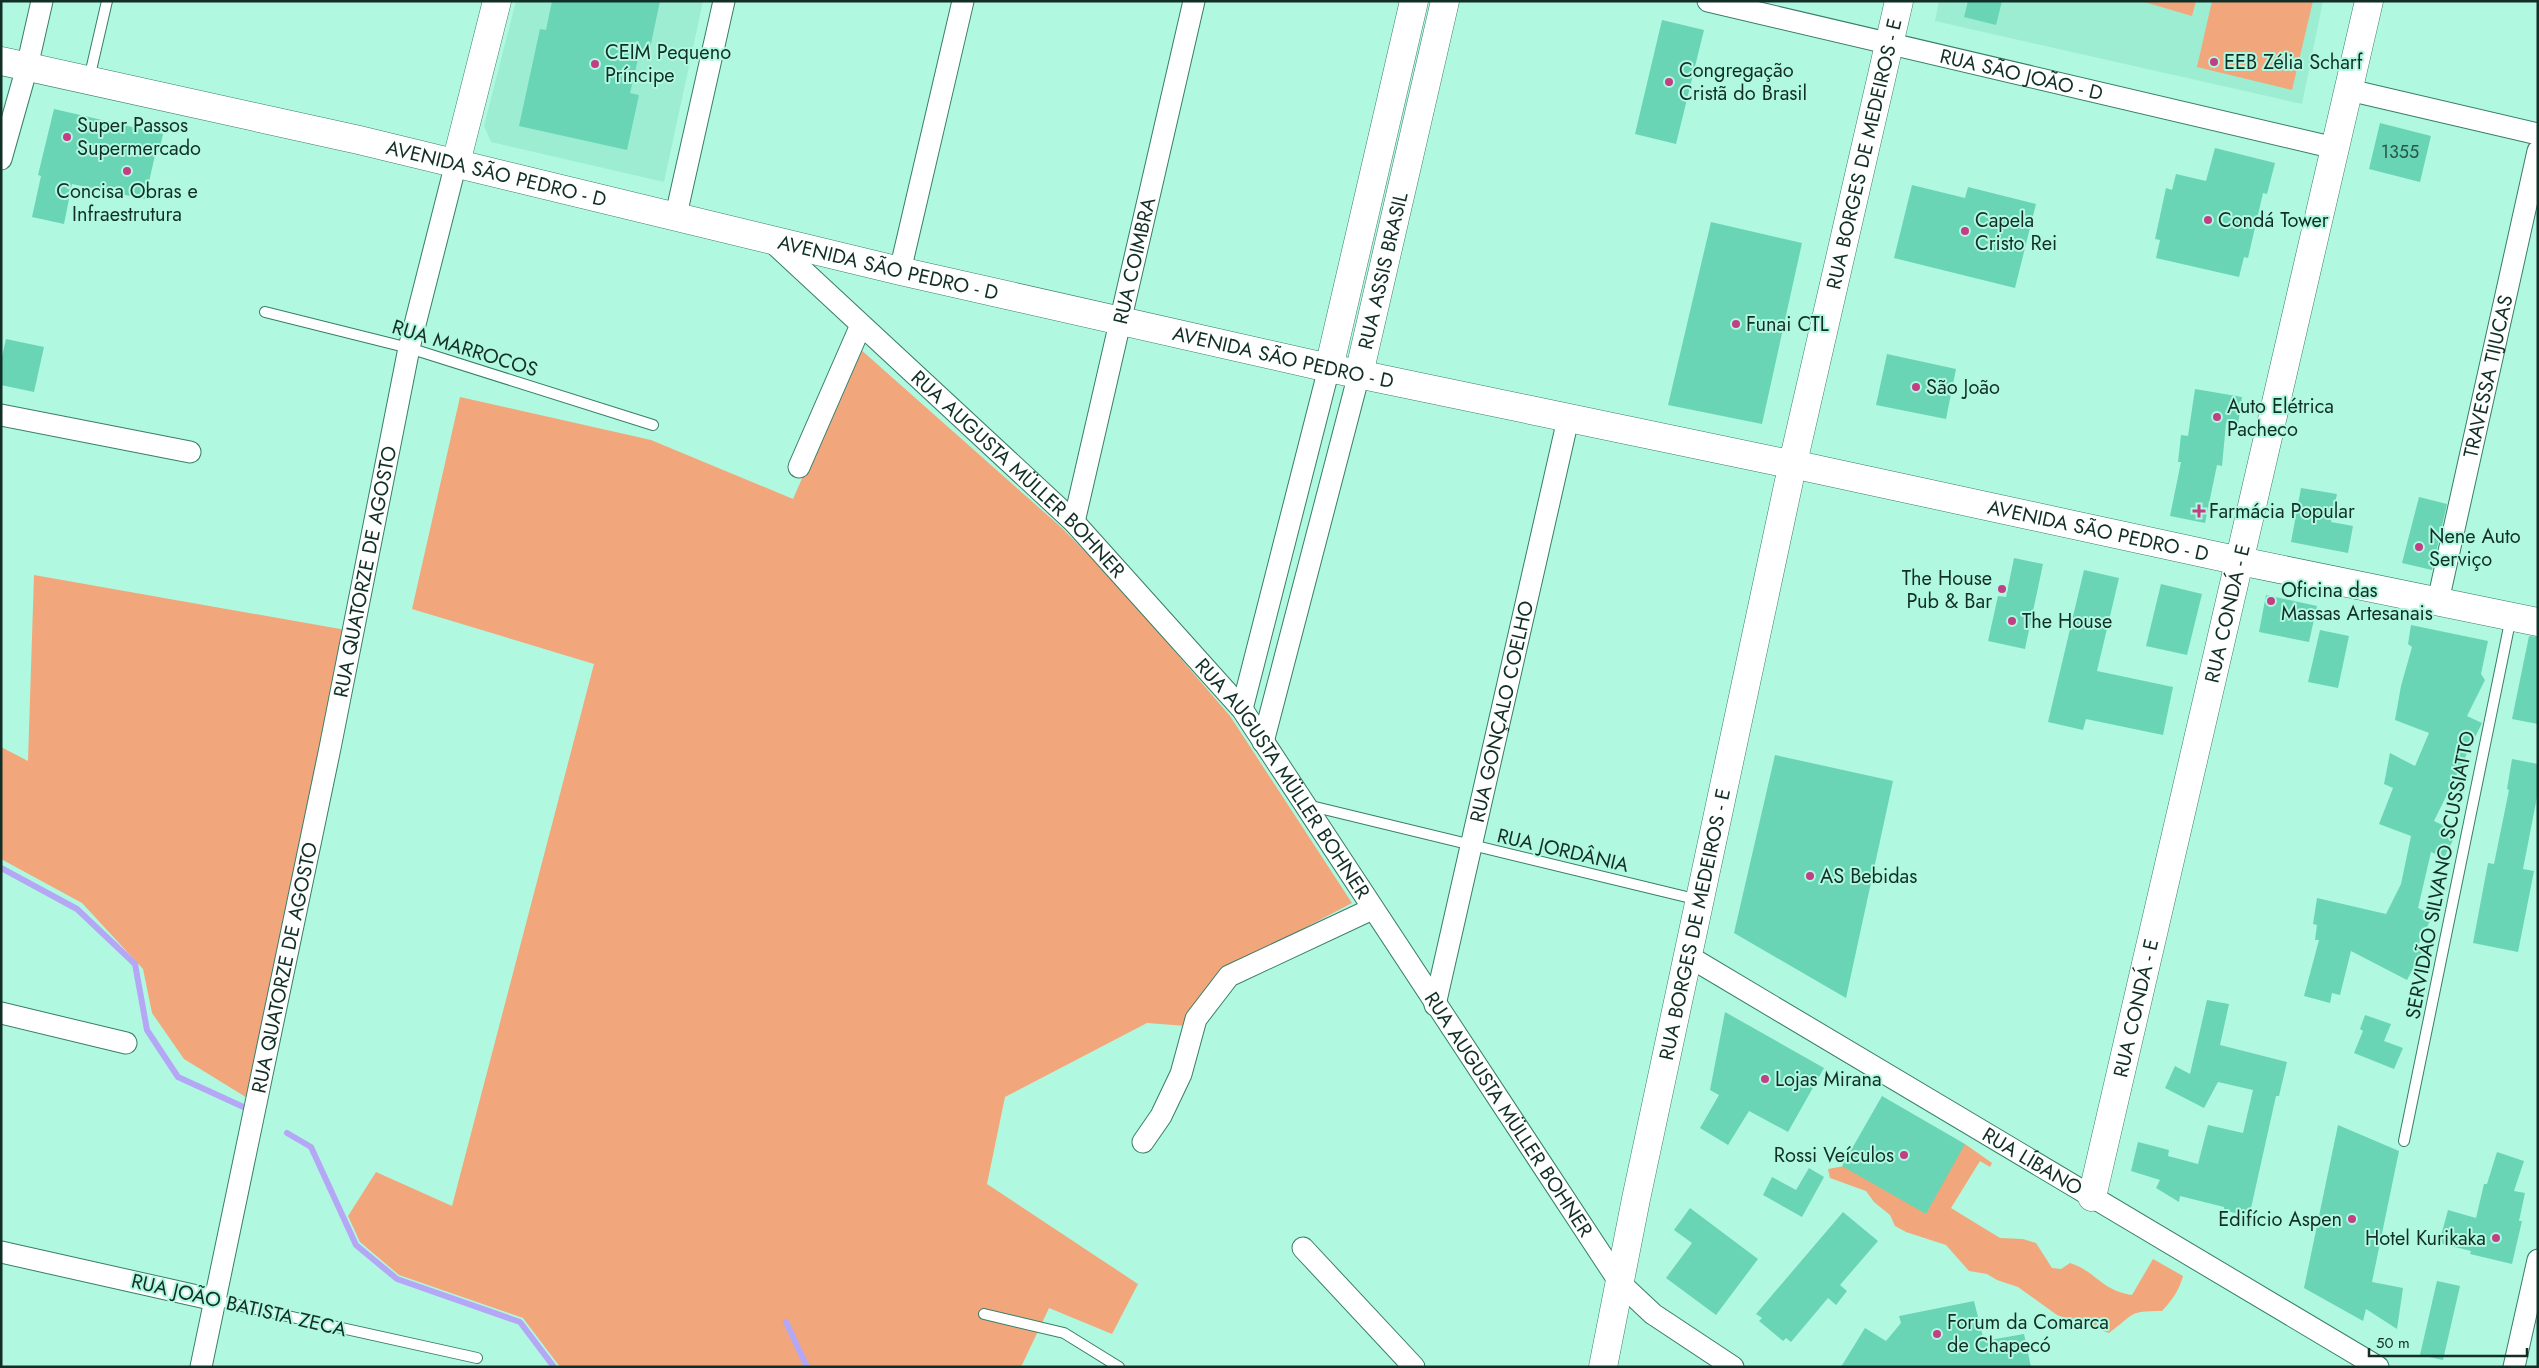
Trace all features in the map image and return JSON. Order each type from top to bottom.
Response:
[{"type":"street","points":[[1,159],[14,64],[42,1]]},
{"type":"street","name":"RUA QUATORZE DE AGOSTO","points":[[201,1367],[328,757],[409,348],[497,1]]},
{"type":"street","points":[[676,215],[724,1]]},
{"type":"street","points":[[900,271],[962,1]]},
{"type":"street","name":"RUA COIMBRA","points":[[1074,522],[1194,1]]},
{"type":"street","name":"RUA ASSIS BRASIL","points":[[1242,709],[1329,368],[1414,1]]},
{"type":"street","name":"RUA ASSIS BRASIL","points":[[1263,742],[1359,374],[1444,1]]},
{"type":"street","name":"RUA SÃO JOÃO - D","points":[[1708,1],[2335,148]]},
{"type":"street","name":"RUA BORGES DE MEDEIROS - E","points":[[1604,1367],[1688,956],[1792,466],[1899,1]]},
{"type":"street","name":"RUA CONDÁ - E","points":[[2092,1197],[2369,1]]},
{"type":"street","name":"AVENIDA SÃO PEDRO - D","points":[[14,64],[359,140],[456,163],[496,175],[676,215],[900,271],[1329,368],[2240,561],[2538,622]]},
{"type":"street","points":[[2349,90],[2538,134]]},
{"type":"street","points":[[1380,147],[1410,154]]},
{"type":"street","name":"TRAVESSA TIJUCAS","points":[[2438,601],[2538,151]]},
{"type":"street","name":"RUA AUGUSTA MÜLLER BOHNER","points":[[768,238],[1074,522],[1242,709],[1302,803],[1620,1283],[1653,1314],[1733,1367]]},
{"type":"street","points":[[799,467],[861,325]]},
{"type":"street","points":[[1,415],[190,452]]},
{"type":"street","name":"RUA GONÇALO COELHO","points":[[1435,1004],[1568,419]]},
{"type":"street","points":[[1143,1142],[1161,1116],[1181,1074],[1196,1019],[1229,976],[1372,909]]},
{"type":"street","name":"RUA LÍBANO","points":[[1688,956],[2378,1367]]},
{"type":"street","points":[[1,1013],[126,1043]]},
{"type":"street","points":[[1303,1248],[1414,1367]]},
{"type":"street","name":"RUA JOÃO BATISTA ZECA","points":[[1,1252],[215,1300]]},
{"type":"street","points":[[2514,1367],[2538,1260]]},
{"type":"lane","points":[[88,80],[107,1]]},
{"type":"lane","name":"RUA MARROCOS","points":[[265,312],[409,348],[654,425]]},
{"type":"lane","name":"SERVIDÃO SILVANO SCUSSIATTO","points":[[2404,1141],[2511,616]]},
{"type":"lane","name":"RUA JORDÂNIA","points":[[1302,803],[1700,901]]},
{"type":"lane","name":"RUA JOÃO BATISTA ZECA","points":[[215,1300],[477,1358]]},
{"type":"lane","points":[[984,1314],[1064,1333],[1119,1367]]},
{"type":"shaded area","name":"CEIM Pequeno Príncipe","points":[[516,1],[703,1],[664,182],[491,142],[484,126]]},
{"type":"shaded area","name":"EEB Zélia Scharf","points":[[1939,1],[2323,1],[2302,104],[1935,21]]},
{"type":"shaded area","points":[[2141,1],[2196,1],[2192,16]]},
{"type":"shaded area","points":[[2212,1],[2313,1],[2292,90],[2197,67]]},
{"type":"shaded area","points":[[859,348],[1062,528],[1117,584],[1230,716],[1352,903],[1221,972],[1186,1026],[1147,1023],[1005,1097],[987,1184],[1138,1284],[1112,1334],[1049,1308],[1021,1367],[560,1367],[523,1318],[399,1275],[360,1242],[348,1216],[376,1172],[452,1206],[594,664],[412,609],[460,397],[651,440],[793,499]]},
{"type":"shaded area","points":[[34,575],[346,630],[249,1099],[184,1059],[152,1013],[143,969],[82,903],[1,859],[1,747],[28,761]]},
{"type":"shaded area","points":[[1965,1144],[1992,1163],[1990,1167],[1980,1161],[1951,1208],[2000,1238],[2023,1239],[2036,1243],[2052,1268],[2061,1269],[2070,1263],[2079,1266],[2105,1285],[2121,1293],[2132,1295],[2153,1259],[2183,1276],[2172,1299],[2162,1311],[2143,1312],[2132,1315],[2109,1333],[2057,1315],[2018,1287],[1997,1280],[1987,1274],[1969,1271],[1946,1245],[1906,1232],[1895,1226],[1890,1215],[1874,1202],[1866,1191],[1830,1178],[1828,1169]]},
{"type":"building","points":[[552,1],[660,1],[649,53],[640,51],[630,93],[639,95],[627,150],[519,126],[540,29],[546,30]]},
{"type":"building","points":[[1968,1],[2002,1],[1996,25],[1964,17]]},
{"type":"building","name":"Congregação Cristã do Brasil","points":[[1662,20],[1704,30],[1676,144],[1635,134]]},
{"type":"building","points":[[54,109],[163,134],[159,152],[156,151],[145,199],[72,184],[64,224],[32,217],[41,176],[38,175]]},
{"type":"building","points":[[2380,123],[2431,136],[2420,182],[2369,169]]},
{"type":"building","name":"Condá Tower","points":[[2215,148],[2275,163],[2267,194],[2263,193],[2248,258],[2244,257],[2239,277],[2156,258],[2160,240],[2155,239],[2166,188],[2172,190],[2176,174],[2206,181]]},
{"type":"building","name":"Capela Cristo Rei","points":[[1912,185],[1965,198],[1968,187],[2036,204],[2015,288],[1894,258]]},
{"type":"building","name":"Funai CTL","points":[[1711,222],[1802,243],[1762,424],[1668,405]]},
{"type":"building","points":[[6,339],[44,347],[34,392],[1,385],[1,361]]},
{"type":"building","name":"São João","points":[[1887,354],[1956,369],[1946,419],[1876,405]]},
{"type":"building","points":[[2195,389],[2242,397],[2238,425],[2226,423],[2222,466],[2217,465],[2205,523],[2170,516],[2181,462],[2178,462],[2181,435],[2188,436]]},
{"type":"building","points":[[2301,488],[2337,494],[2331,522],[2353,526],[2348,553],[2291,542]]},
{"type":"building","points":[[2419,497],[2447,504],[2432,570],[2402,563]]},
{"type":"building","name":"The House","points":[[2014,558],[2043,564],[2025,649],[1988,641],[1998,596],[2006,597]]},
{"type":"building","points":[[2084,570],[2119,578],[2097,671],[2173,687],[2163,735],[2086,719],[2083,730],[2048,722]]},
{"type":"building","points":[[2161,584],[2202,594],[2187,655],[2146,646]]},
{"type":"building","points":[[2266,595],[2317,606],[2309,642],[2259,632]]},
{"type":"building","points":[[2411,625],[2488,641],[2481,674],[2485,680],[2467,716],[2482,723],[2434,821],[2457,832],[2444,858],[2431,852],[2418,908],[2433,915],[2418,945],[2424,948],[2407,980],[2351,951],[2340,995],[2332,993],[2330,1003],[2304,996],[2319,940],[2315,940],[2317,925],[2313,924],[2317,898],[2386,914],[2401,884],[2411,836],[2379,824],[2393,788],[2384,784],[2390,753],[2415,766],[2429,733],[2395,720],[2401,686],[2412,647],[2408,644]]},
{"type":"building","points":[[2320,630],[2349,636],[2338,688],[2308,682]]},
{"type":"building","points":[[2529,636],[2538,637],[2538,724],[2512,719]]},
{"type":"building","name":"AS Bebidas","points":[[1775,755],[1893,781],[1846,998],[1734,933]]},
{"type":"building","points":[[2512,759],[2538,764],[2538,792],[2523,869],[2534,871],[2518,952],[2473,943],[2488,863],[2494,864],[2509,790],[2507,789]]},
{"type":"building","points":[[2207,1000],[2229,1004],[2220,1045],[2287,1062],[2279,1096],[2276,1096],[2249,1217],[2224,1210],[2224,1207],[2180,1196],[2179,1202],[2156,1188],[2160,1180],[2131,1171],[2138,1142],[2169,1150],[2168,1156],[2198,1164],[2208,1125],[2243,1133],[2253,1090],[2218,1082],[2204,1108],[2165,1088],[2175,1066],[2190,1074]]},
{"type":"building","name":"Lojas Mirana","points":[[1725,1012],[1824,1068],[1788,1132],[1749,1111],[1728,1145],[1700,1128],[1719,1095],[1710,1090]]},
{"type":"building","points":[[2365,1015],[2391,1024],[2384,1041],[2403,1048],[2394,1069],[2354,1053],[2363,1031],[2360,1029]]},
{"type":"building","name":"Rossi Veículos","points":[[1882,1096],[1965,1144],[1926,1214],[1842,1166]]},
{"type":"building","name":"Edifício Aspen","points":[[2338,1125],[2399,1151],[2372,1282],[2403,1288],[2397,1329],[2366,1309],[2363,1321],[2304,1288]]},
{"type":"building","points":[[2497,1152],[2524,1161],[2514,1191],[2525,1193],[2519,1221],[2522,1221],[2512,1264],[2470,1254],[2471,1251],[2439,1243],[2448,1210],[2476,1218],[2484,1184],[2487,1184]]},
{"type":"building","points":[[1809,1168],[1824,1177],[1802,1217],[1763,1195],[1772,1177],[1796,1190]]},
{"type":"building","points":[[1690,1208],[1758,1259],[1716,1315],[1666,1278],[1692,1243],[1674,1230]]},
{"type":"building","points":[[1843,1212],[1878,1241],[1840,1285],[1847,1291],[1836,1305],[1828,1298],[1791,1342],[1786,1338],[1783,1341],[1759,1321],[1762,1318],[1756,1314]]},
{"type":"building","points":[[2437,1281],[2460,1286],[2443,1360],[2420,1355]]},
{"type":"building","name":"Forum da Comarca de Chapecó","points":[[1974,1301],[1984,1341],[2024,1334],[2031,1367],[1841,1367],[1865,1328],[1886,1341],[1901,1323],[1899,1316]]},
{"type":"waterway","points":[[1,868],[77,909],[135,964],[147,1030],[178,1077],[250,1110]]},
{"type":"waterway","points":[[287,1133],[311,1147],[356,1245],[397,1279],[520,1322],[554,1367]]},
{"type":"waterway","points":[[786,1322],[807,1367]]},
{"type":"place","name":"EEB Zélia Scharf","points":[[2214,62]]},
{"type":"place","name":"CEIM Pequeno Príncipe","points":[[595,64]]},
{"type":"place","name":"Congregação Cristã do Brasil","points":[[1669,82]]},
{"type":"place","name":"Super Passos Supermercado","points":[[67,137]]},
{"type":"place","name":"Concisa Obras e Infraestrutura","points":[[127,171]]},
{"type":"place","name":"Condá Tower","points":[[2208,220]]},
{"type":"place","name":"Capela Cristo Rei","points":[[1965,231]]},
{"type":"place","name":"Funai CTL","points":[[1736,324]]},
{"type":"place","name":"São João","points":[[1916,387]]},
{"type":"place","name":"Auto Elétrica Pacheco","points":[[2217,417]]},
{"type":"place","name":"Farmácia Popular","points":[[2199,511]]},
{"type":"place","name":"Nene Auto Serviço","points":[[2419,547]]},
{"type":"place","name":"The House Pub & Bar","points":[[2002,589]]},
{"type":"place","name":"Oficina das Massas Artesanais","points":[[2271,601]]},
{"type":"place","name":"The House","points":[[2012,621]]},
{"type":"place","name":"AS Bebidas","points":[[1810,876]]},
{"type":"place","name":"Lojas Mirana","points":[[1765,1079]]},
{"type":"place","name":"Rossi Veículos","points":[[1904,1155]]},
{"type":"place","name":"Edifício Aspen","points":[[2352,1219]]},
{"type":"place","name":"Hotel Kurikaka","points":[[2496,1238]]},
{"type":"place","name":"Forum da Comarca de Chapecó","points":[[1937,1334]]}]
